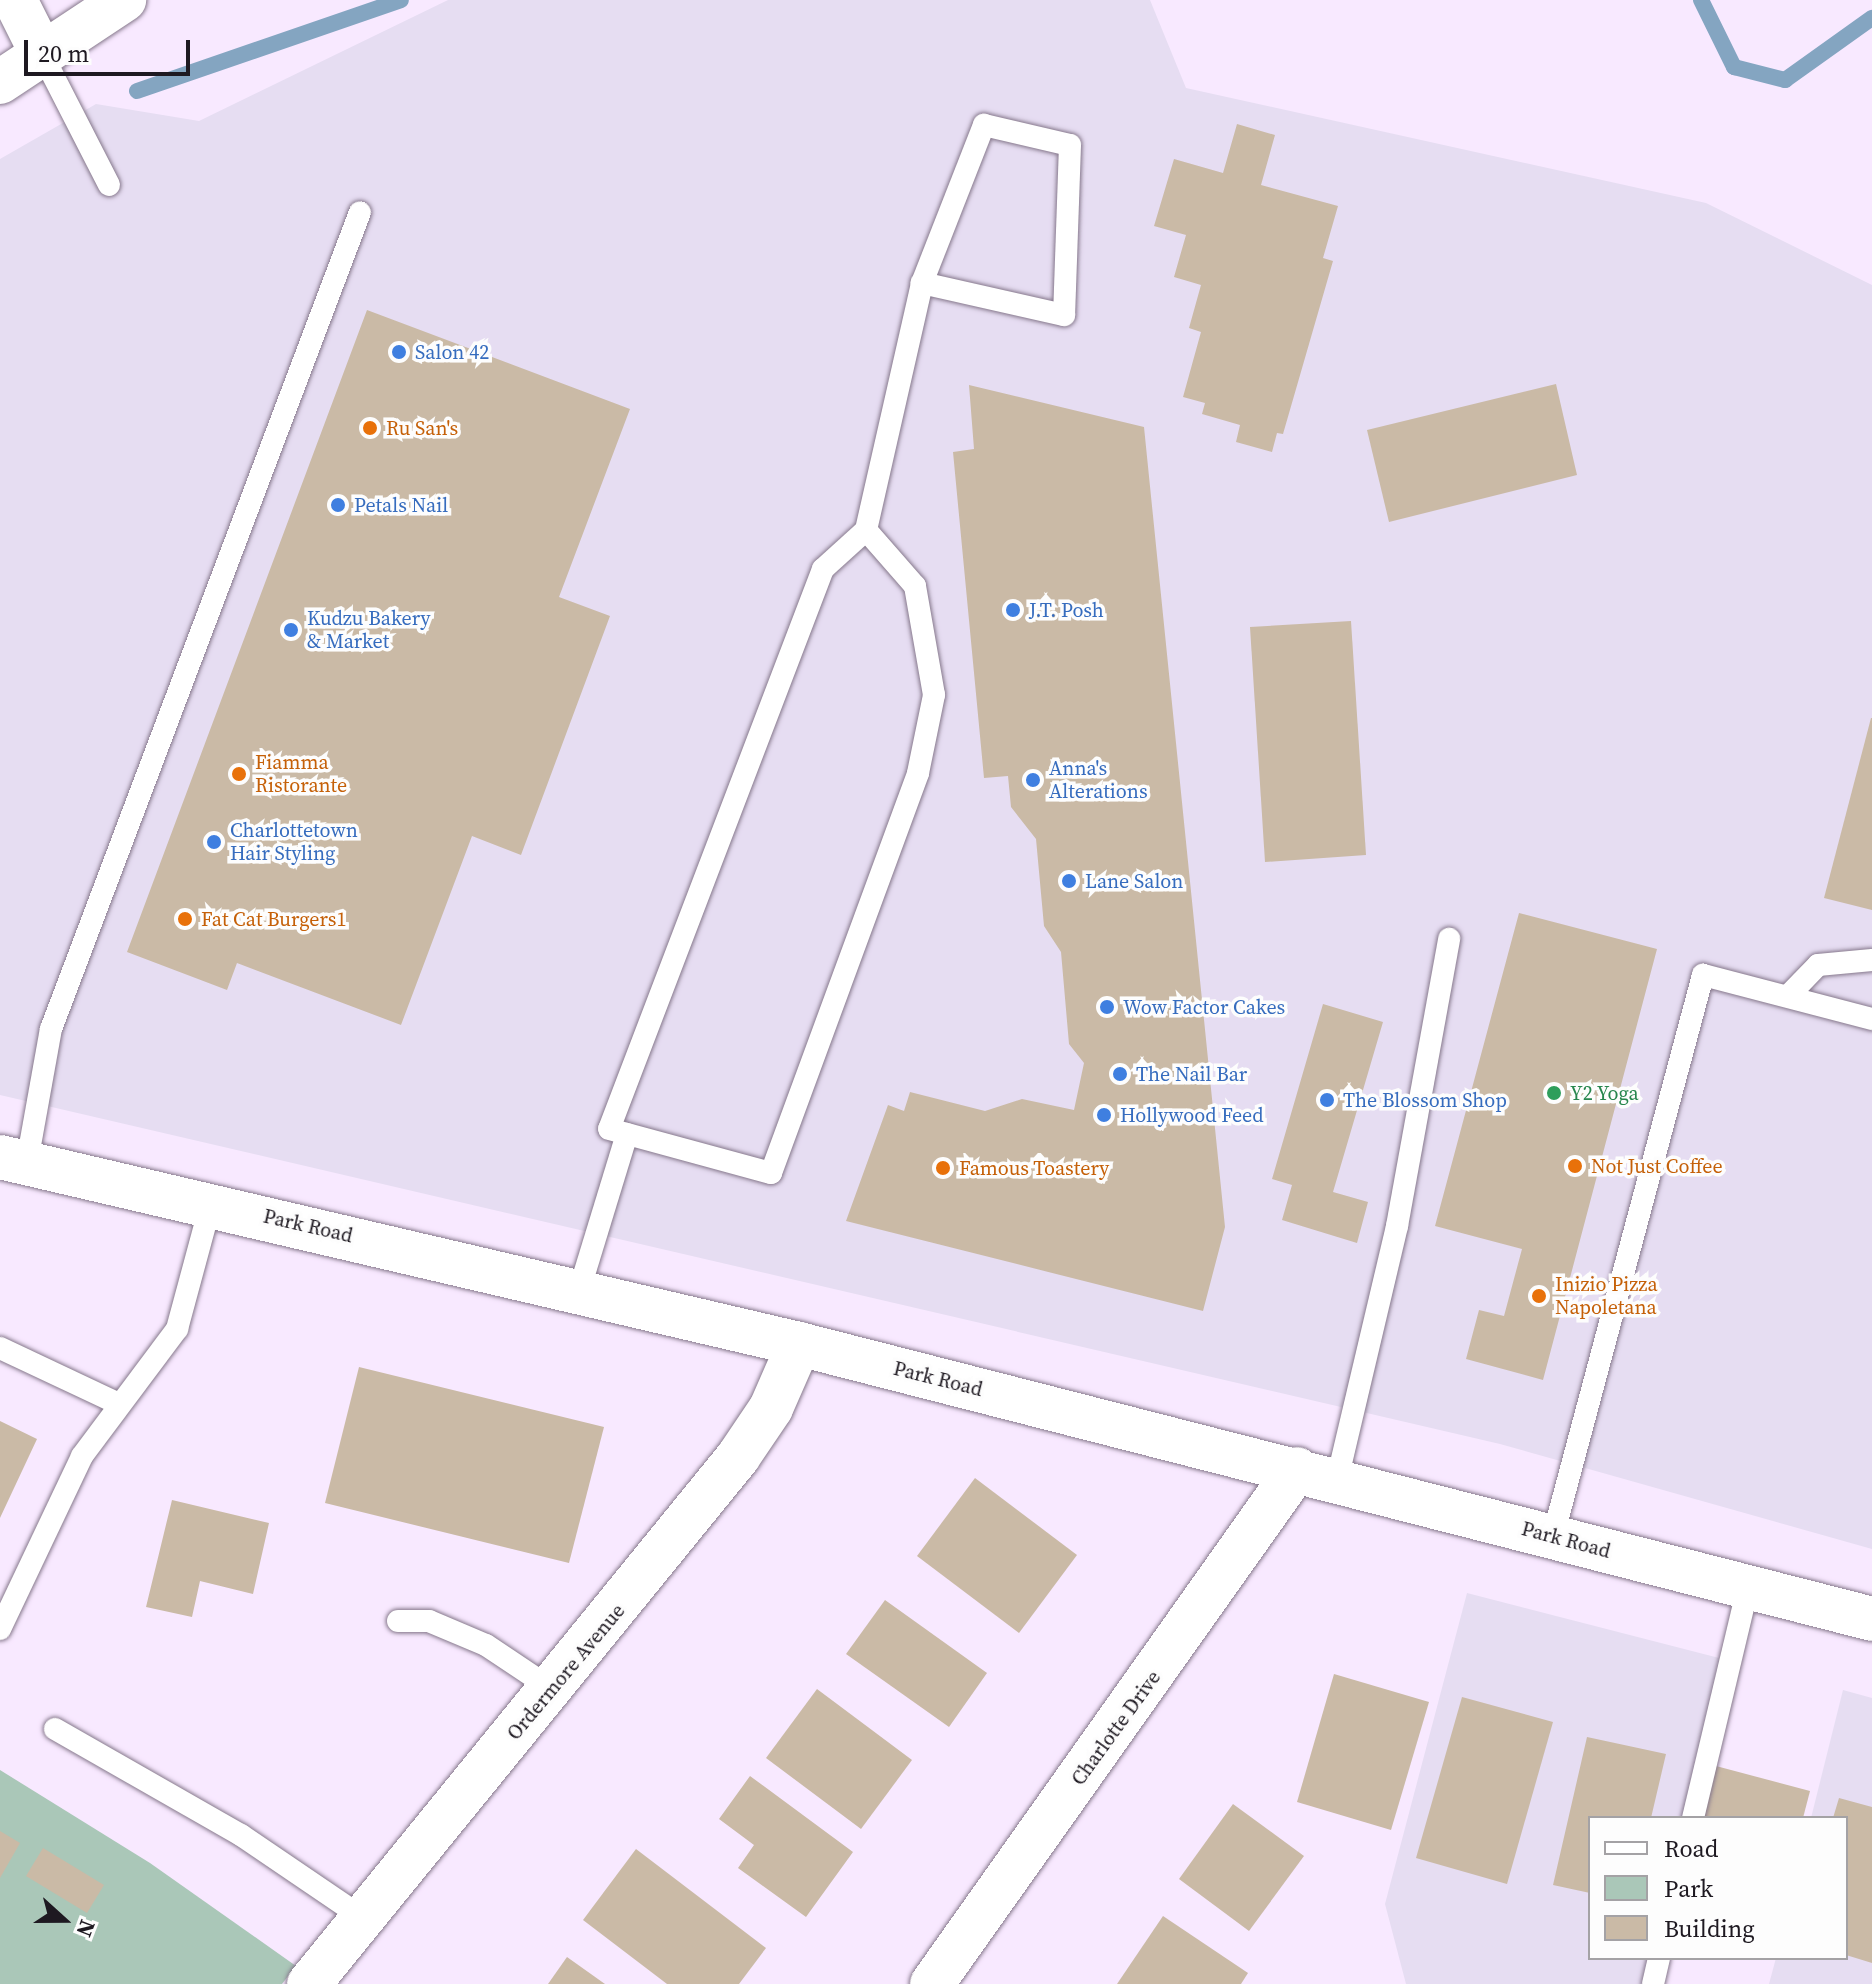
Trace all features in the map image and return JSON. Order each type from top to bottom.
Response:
[{"type":"street","points":[[15,0],[42,54]]},
{"type":"street","points":[[0,82],[124,0]]},
{"type":"street","name":"Park Road","points":[[13,1160],[211,1203],[799,1344],[1317,1474],[1872,1619]]},
{"type":"street","name":"Ordermore Avenue","points":[[309,1984],[738,1457],[771,1408],[799,1344]]},
{"type":"street","name":"Charlotte Drive","points":[[932,1984],[1317,1474]]},
{"type":"lane","points":[[42,54],[109,185]]},
{"type":"lane","points":[[866,530],[915,586],[934,695],[918,773],[771,1173],[609,1129],[823,569],[866,530],[922,283],[984,125],[1070,145],[1064,315],[922,283]]},
{"type":"lane","points":[[13,1160],[51,1029],[360,212]]},
{"type":"lane","points":[[1317,1474],[1397,1226],[1449,939]]},
{"type":"lane","points":[[1788,996],[1818,965],[1872,960]]},
{"type":"lane","points":[[1553,1536],[1703,975],[1872,1019]]},
{"type":"lane","points":[[579,1291],[627,1134]]},
{"type":"lane","points":[[0,1629],[82,1456],[177,1329],[211,1203]]},
{"type":"lane","points":[[0,1348],[119,1404]]},
{"type":"lane","points":[[1693,1816],[1748,1587]]},
{"type":"lane","points":[[398,1621],[429,1621],[486,1645],[552,1689]]},
{"type":"lane","points":[[55,1729],[241,1835],[363,1918]]},
{"type":"lane","points":[[1653,1984],[1659,1960]]},
{"type":"shaded area","points":[[448,0],[1150,0],[1186,88],[1706,203],[1872,285],[1872,1549],[1500,1444],[0,1095],[0,159],[96,104],[199,121]]},
{"type":"shaded area","points":[[1467,1593],[1723,1659],[1684,1816],[1588,1816],[1588,1960],[1649,1960],[1643,1984],[1406,1984],[1385,1904]]},
{"type":"shaded area","points":[[1843,1690],[1872,1698],[1872,1984],[1769,1984],[1775,1960],[1848,1960],[1848,1816],[1812,1816]]},
{"type":"green space","points":[[0,1770],[150,1863],[296,1966],[282,1984],[0,1984]]},
{"type":"building","points":[[1237,124],[1275,135],[1261,185],[1338,206],[1323,258],[1333,261],[1283,434],[1277,433],[1272,452],[1236,442],[1240,425],[1202,414],[1205,403],[1183,397],[1201,332],[1189,328],[1201,285],[1174,277],[1186,235],[1154,226],[1174,159],[1223,173]]},
{"type":"building","points":[[367,310],[630,409],[559,597],[610,616],[521,855],[472,836],[401,1025],[237,963],[227,990],[127,952]]},
{"type":"building","points":[[1556,384],[1577,475],[1389,522],[1367,430]]},
{"type":"building","points":[[969,385],[1144,427],[1225,1227],[1203,1311],[846,1221],[888,1105],[904,1111],[910,1092],[985,1111],[1022,1099],[1074,1110],[1084,1063],[1069,1044],[1061,952],[1044,926],[1036,839],[1011,807],[1008,776],[984,778],[953,452],[974,449]]},
{"type":"building","points":[[1351,621],[1366,855],[1265,862],[1250,627]]},
{"type":"building","points":[[1872,718],[1872,910],[1824,898]]},
{"type":"building","points":[[1519,913],[1657,949],[1543,1380],[1466,1359],[1479,1310],[1504,1316],[1522,1249],[1435,1226]]},
{"type":"building","name":"The Blossom Shop","points":[[1323,1004],[1383,1022],[1333,1192],[1368,1202],[1357,1243],[1282,1220],[1292,1185],[1272,1179]]},
{"type":"building","points":[[359,1367],[604,1427],[569,1563],[325,1503]]},
{"type":"building","points":[[0,1421],[37,1439],[0,1518]]},
{"type":"building","points":[[975,1478],[1077,1555],[1019,1633],[917,1556]]},
{"type":"building","points":[[172,1500],[269,1523],[253,1594],[200,1581],[192,1617],[146,1607]]},
{"type":"building","points":[[885,1600],[987,1673],[949,1727],[846,1654]]},
{"type":"building","points":[[1334,1674],[1429,1702],[1391,1830],[1297,1802]]},
{"type":"building","points":[[817,1689],[912,1760],[861,1829],[766,1758]]},
{"type":"building","points":[[1462,1697],[1553,1722],[1507,1884],[1416,1858]]},
{"type":"building","points":[[1587,1737],[1666,1754],[1651,1816],[1588,1816],[1588,1893],[1553,1885]]},
{"type":"building","points":[[1716,1766],[1810,1791],[1804,1816],[1703,1816]]},
{"type":"building","points":[[750,1776],[853,1852],[806,1917],[738,1868],[754,1845],[719,1819]]},
{"type":"building","points":[[1839,1798],[1872,1807],[1872,1963],[1848,1956],[1848,1816],[1834,1816]]},
{"type":"building","points":[[1233,1804],[1304,1856],[1249,1931],[1179,1879]]},
{"type":"building","points":[[0,1831],[20,1843],[0,1878]]},
{"type":"building","points":[[43,1848],[104,1885],[87,1913],[26,1876]]},
{"type":"building","points":[[636,1849],[766,1948],[739,1984],[667,1984],[583,1920]]},
{"type":"building","points":[[1163,1916],[1248,1973],[1241,1984],[1117,1984]]},
{"type":"building","points":[[567,1957],[605,1984],[548,1984]]},
{"type":"waterway","points":[[137,91],[401,0]]},
{"type":"waterway","points":[[1701,0],[1734,67],[1785,80],[1872,18]]},
{"type":"place","name":"Salon 42","points":[[399,352]]},
{"type":"place","name":"Ru San's","points":[[370,428]]},
{"type":"place","name":"Petals Nail","points":[[338,505]]},
{"type":"place","name":"J.T. Posh","points":[[1013,610]]},
{"type":"place","name":"Kudzu Bakery & Market","points":[[291,630]]},
{"type":"place","name":"Fiamma Ristorante","points":[[239,774]]},
{"type":"place","name":"Anna's Alterations","points":[[1033,780]]},
{"type":"place","name":"Charlottetown Hair Styling","points":[[214,842]]},
{"type":"place","name":"Lane Salon","points":[[1069,881]]},
{"type":"place","name":"Fat Cat Burgers1","points":[[185,919]]},
{"type":"place","name":"Wow Factor Cakes","points":[[1107,1007]]},
{"type":"place","name":"The Nail Bar","points":[[1120,1074]]},
{"type":"place","name":"Y2 Yoga","points":[[1554,1093]]},
{"type":"place","name":"The Blossom Shop","points":[[1327,1100]]},
{"type":"place","name":"Hollywood Feed","points":[[1104,1115]]},
{"type":"place","name":"Not Just Coffee","points":[[1575,1166]]},
{"type":"place","name":"Famous Toastery","points":[[943,1168]]},
{"type":"place","name":"Inizio Pizza Napoletana","points":[[1539,1296]]}]
